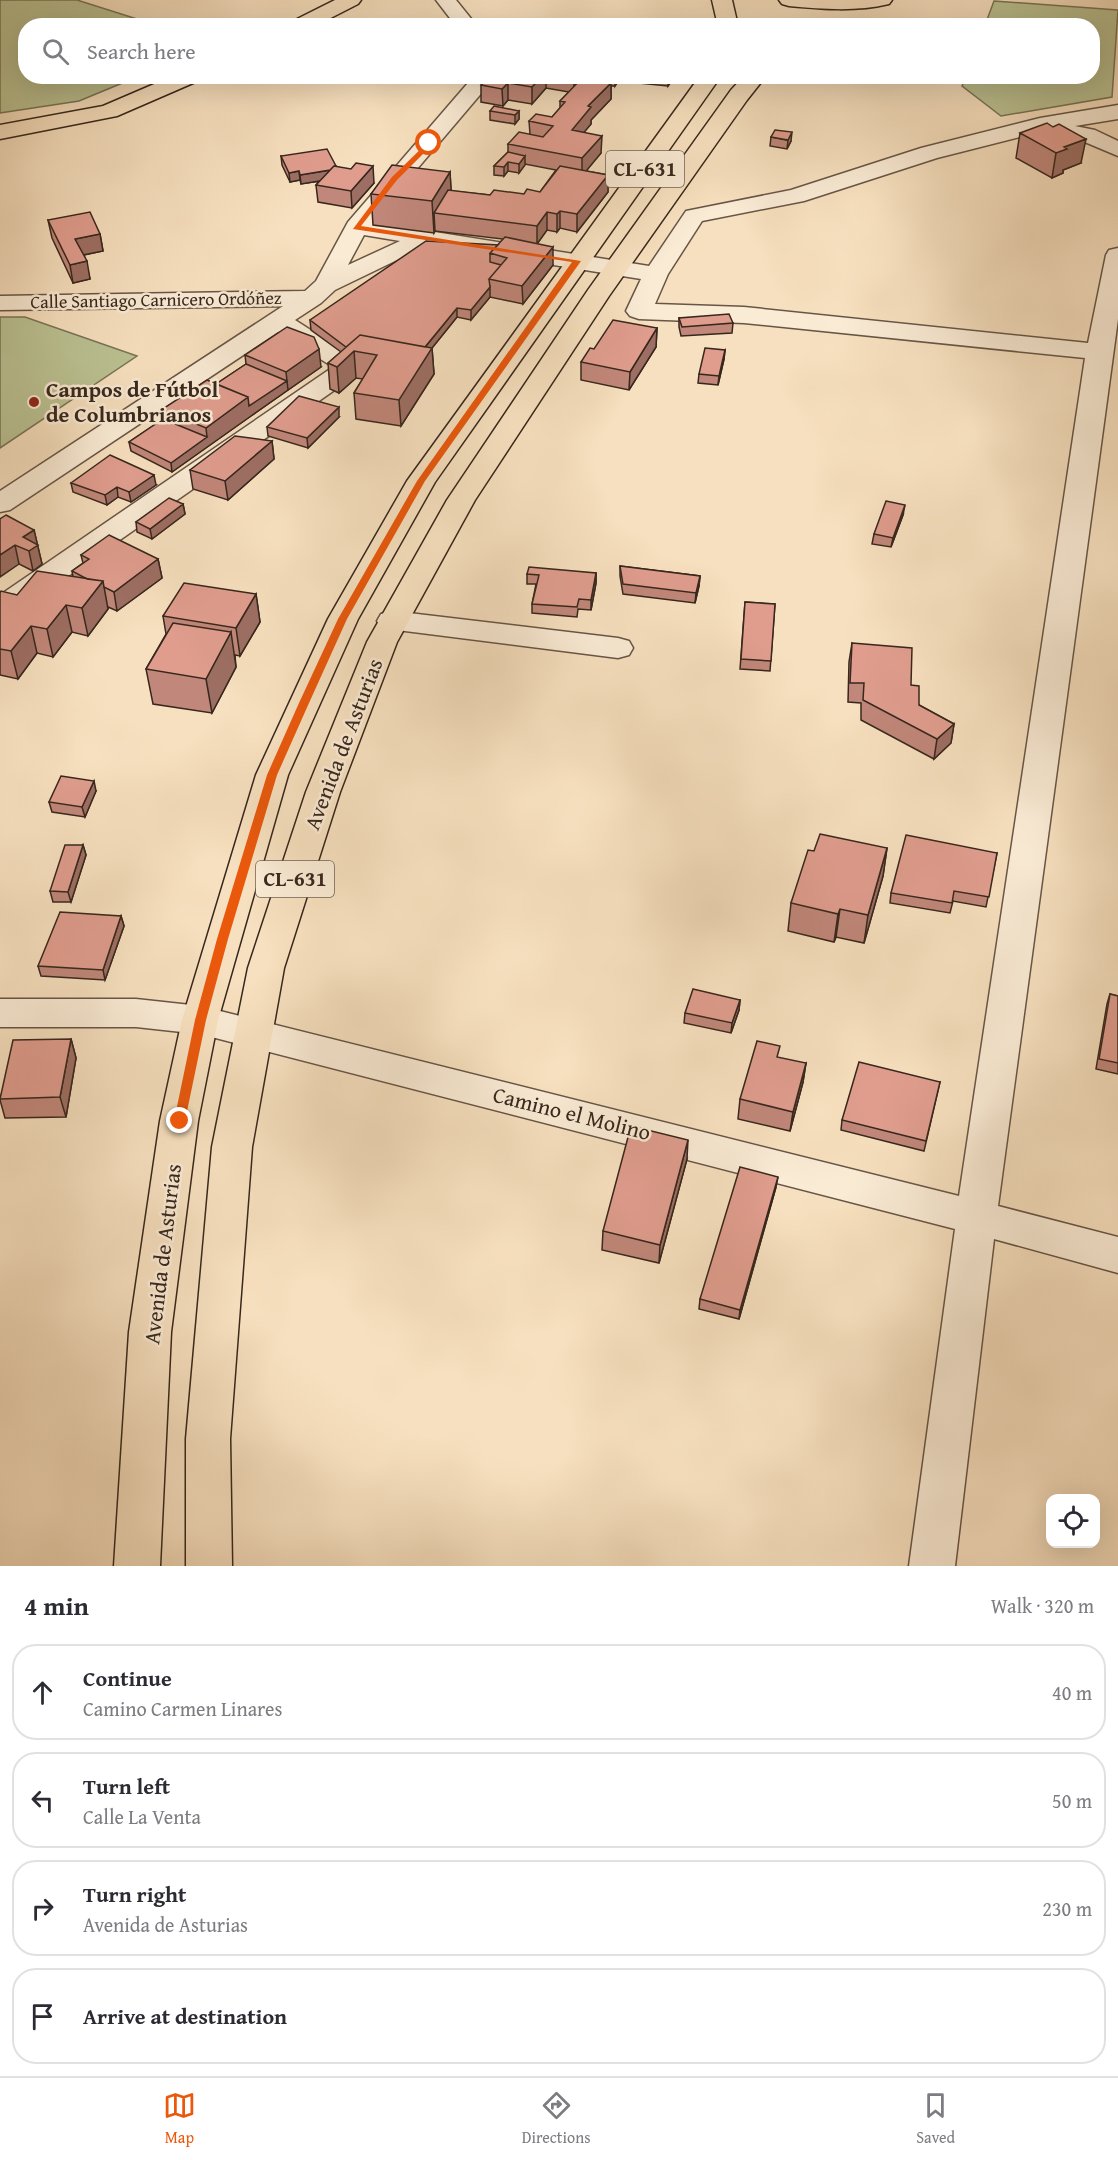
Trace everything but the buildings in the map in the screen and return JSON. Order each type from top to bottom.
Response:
[{"type":"main road","points":[[314,18],[351,0]]},
{"type":"main road","points":[[722,0],[726,18]]},
{"type":"main road","points":[[789,0],[841,4],[882,0]]},
{"type":"main road","points":[[843,18],[890,0]]},
{"type":"main road","points":[[0,132],[109,111],[174,84]]},
{"type":"main road","name":"Avenida de Asturias","points":[[137,1566],[150,1332],[180,1121],[200,1020],[272,775],[343,619],[421,481],[705,84]]},
{"type":"main road","name":"Avenida de Asturias","points":[[209,1566],[208,1439],[232,1147],[267,968],[323,792],[392,621],[461,500],[618,264],[749,84]]},
{"type":"street","points":[[446,0],[461,18]]},
{"type":"street","points":[[319,291],[356,227],[479,84]]},
{"type":"street","points":[[1100,352],[744,315],[639,311],[656,274],[694,216],[796,196],[929,153],[1040,125],[1118,112]]},
{"type":"street","points":[[1040,125],[1087,135],[1118,149]]},
{"type":"street","points":[[356,227],[577,261],[618,264],[656,274]]},
{"type":"street","points":[[0,504],[319,291],[425,237]]},
{"type":"street","points":[[932,1566],[991,1105],[1100,352],[1118,255]]},
{"type":"street","name":"Calle Santiago Carnicero Ordóñez","points":[[0,303],[319,291]]},
{"type":"street","points":[[0,609],[350,367],[278,320]]},
{"type":"street","points":[[392,621],[618,648]]},
{"type":"street","name":"Camino el Molino","points":[[0,1013],[136,1013],[200,1020],[977,1217],[1118,1255]]},
{"type":"green space","points":[[0,0],[77,0],[134,18],[18,18],[18,84],[120,84],[79,101],[0,113]]},
{"type":"green space","points":[[994,1],[1118,10],[1112,97],[1001,116],[962,86],[963,84],[1100,84],[1100,18],[988,18]]},
{"type":"green space","name":"Campos de Fútbol de Columbrianos","points":[[0,317],[25,317],[137,356],[0,448]]},
{"type":"place","name":"Campos de Fútbol de Columbrianos","points":[[34,402]]},
{"type":"route","points":[[180,1121],[200,1020],[223,939],[272,775],[304,703],[343,619],[421,481],[577,261],[356,227],[395,179],[429,143]]}]
